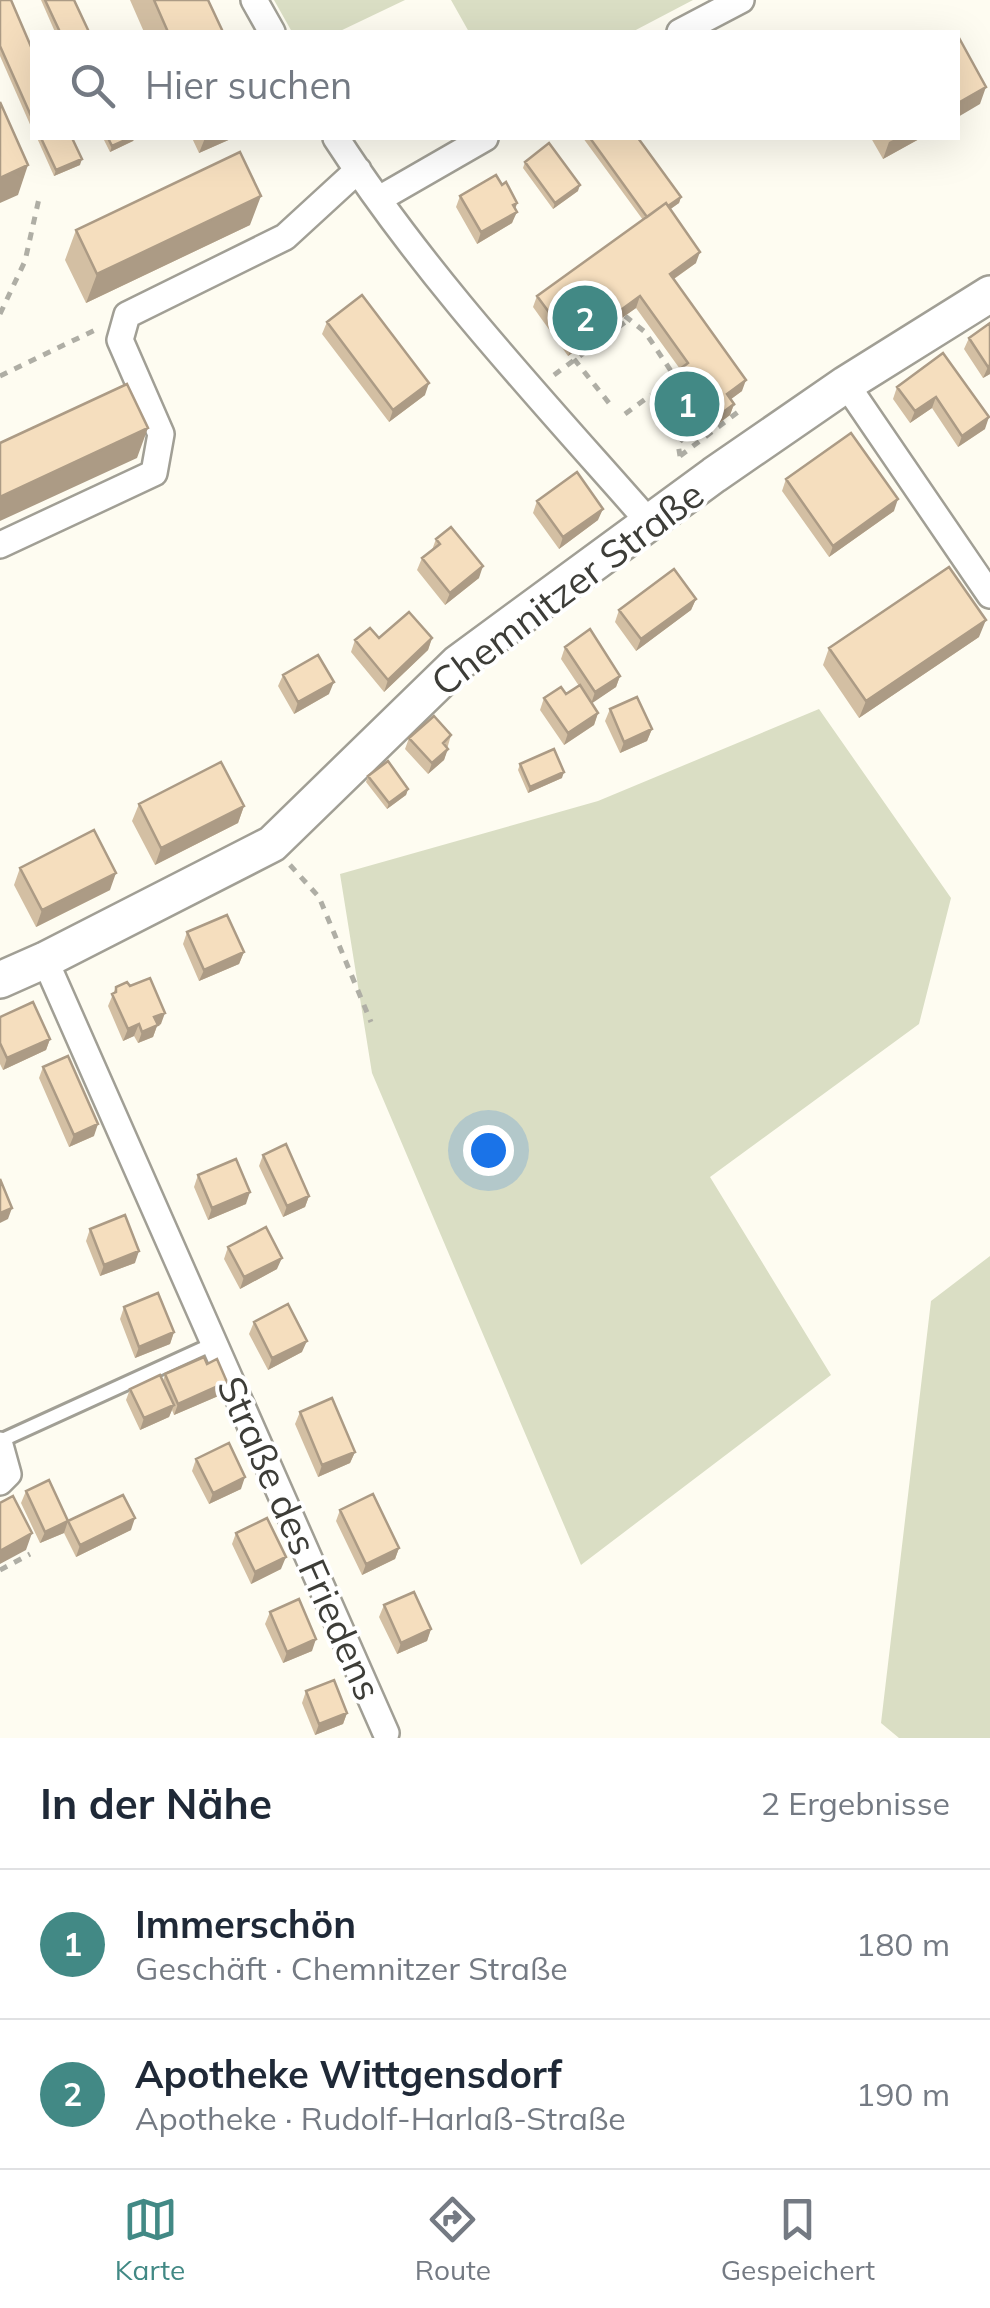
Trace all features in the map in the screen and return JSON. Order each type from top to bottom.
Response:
[{"type":"street","points":[[254,0],[271,30]]},
{"type":"street","points":[[684,30],[741,0]]},
{"type":"street","points":[[337,140],[497,350],[650,522]]},
{"type":"street","points":[[379,199],[482,140]]},
{"type":"street","points":[[0,545],[154,473],[161,434],[120,340],[127,315],[285,237],[358,170]]},
{"type":"street","name":"Chemnitzer Straße","points":[[0,980],[272,844],[458,663],[846,384],[990,294]]},
{"type":"street","points":[[846,384],[990,595]]},
{"type":"street","name":"Straße des Friedens","points":[[45,960],[386,1732]]},
{"type":"street","name":"Straße des Friedens","points":[[0,1443],[8,1474],[0,1482]]},
{"type":"lane","name":"Straße des Friedens","points":[[0,1443],[215,1343]]},
{"type":"path","points":[[0,314],[26,260],[40,194]]},
{"type":"path","points":[[0,376],[127,315]]},
{"type":"path","points":[[534,391],[626,318],[644,332],[680,376],[626,414]]},
{"type":"path","points":[[574,359],[609,403]]},
{"type":"path","points":[[652,394],[684,438],[678,444],[680,456],[738,412],[730,400]]},
{"type":"path","points":[[272,844],[319,897],[372,1022]]},
{"type":"path","points":[[0,1570],[30,1554]]},
{"type":"green space","points":[[274,0],[405,0],[342,30],[291,30]]},
{"type":"green space","points":[[451,0],[693,0],[636,30],[468,30]]},
{"type":"green space","points":[[819,709],[951,898],[919,1024],[710,1177],[831,1375],[581,1565],[372,1073],[340,874],[598,801]]},
{"type":"green space","points":[[990,1256],[990,1738],[899,1738],[881,1723],[931,1301]]},
{"type":"building","points":[[0,0],[11,0],[30,44],[30,114],[0,46]]},
{"type":"building","points":[[45,0],[74,0],[88,30],[59,30]]},
{"type":"building","points":[[154,0],[208,0],[222,30],[167,30]]},
{"type":"building","points":[[960,40],[986,87],[960,102]]},
{"type":"building","points":[[0,102],[28,165],[0,178]]},
{"type":"building","points":[[42,140],[73,140],[82,159],[56,170]]},
{"type":"building","points":[[591,140],[639,140],[681,197],[647,217]]},
{"type":"building","points":[[549,143],[580,185],[555,203],[525,162]]},
{"type":"building","points":[[240,152],[261,196],[97,274],[76,230]]},
{"type":"building","points":[[496,175],[502,185],[506,182],[517,203],[513,205],[517,212],[481,232],[460,196]]},
{"type":"building","points":[[666,203],[700,252],[670,274],[746,380],[727,394],[734,404],[695,427],[663,382],[688,363],[640,296],[573,345],[537,296]]},
{"type":"building","points":[[362,295],[429,383],[393,410],[327,322]]},
{"type":"building","points":[[990,323],[990,365],[988,367],[969,338]]},
{"type":"building","points":[[943,353],[989,417],[962,436],[936,397],[915,411],[897,387]]},
{"type":"building","points":[[127,384],[148,428],[0,497],[0,443]]},
{"type":"building","points":[[851,433],[898,499],[833,546],[786,479]]},
{"type":"building","points":[[577,472],[603,509],[563,537],[537,501]]},
{"type":"building","points":[[451,527],[483,566],[450,593],[422,558],[440,544],[436,539]]},
{"type":"building","points":[[949,567],[986,620],[866,701],[829,648]]},
{"type":"building","points":[[674,569],[696,599],[641,639],[619,610]]},
{"type":"building","points":[[409,612],[432,638],[388,680],[355,640],[370,628],[379,638]]},
{"type":"building","points":[[590,629],[620,676],[595,692],[565,647]]},
{"type":"building","points":[[318,655],[334,682],[298,702],[283,675]]},
{"type":"building","points":[[580,685],[598,713],[568,733],[544,698],[561,687],[566,694]]},
{"type":"building","points":[[637,697],[652,729],[624,742],[610,709]]},
{"type":"building","points":[[434,716],[451,735],[443,743],[448,749],[432,763],[409,738]]},
{"type":"building","points":[[554,749],[564,772],[530,787],[520,764]]},
{"type":"building","points":[[388,761],[408,789],[389,803],[368,776]]},
{"type":"building","points":[[221,762],[244,806],[161,848],[139,804]]},
{"type":"building","points":[[94,830],[116,873],[42,910],[20,868]]},
{"type":"building","points":[[227,915],[244,952],[204,970],[187,932]]},
{"type":"building","points":[[150,978],[165,1013],[154,1017],[158,1025],[142,1032],[139,1024],[128,1029],[112,994],[127,982],[130,986]]},
{"type":"building","points":[[33,1002],[50,1039],[7,1058],[0,1043],[0,1017]]},
{"type":"building","points":[[68,1056],[98,1124],[74,1135],[43,1067]]},
{"type":"building","points":[[286,1144],[309,1196],[287,1206],[263,1155]]},
{"type":"building","points":[[236,1159],[250,1192],[212,1208],[198,1175]]},
{"type":"building","points":[[0,1179],[12,1208],[0,1213]]},
{"type":"building","points":[[125,1215],[139,1251],[104,1265],[90,1229]]},
{"type":"building","points":[[266,1227],[282,1258],[244,1277],[228,1247]]},
{"type":"building","points":[[158,1293],[174,1332],[139,1347],[124,1307]]},
{"type":"building","points":[[288,1304],[307,1341],[272,1358],[254,1322]]},
{"type":"building","points":[[204,1357],[207,1364],[217,1359],[227,1382],[178,1404],[165,1374]]},
{"type":"building","points":[[160,1375],[174,1405],[144,1418],[130,1389]]},
{"type":"building","points":[[332,1398],[355,1452],[322,1465],[300,1412]]},
{"type":"building","points":[[229,1443],[245,1477],[213,1493],[196,1459]]},
{"type":"building","points":[[49,1480],[68,1521],[45,1532],[26,1491]]},
{"type":"building","points":[[373,1494],[399,1548],[366,1564],[340,1510]]},
{"type":"building","points":[[123,1495],[135,1518],[80,1545],[68,1521]]},
{"type":"building","points":[[13,1496],[32,1533],[0,1551],[0,1503]]},
{"type":"building","points":[[267,1518],[286,1557],[255,1572],[236,1533]]},
{"type":"building","points":[[414,1592],[431,1629],[401,1643],[384,1605]]},
{"type":"building","points":[[299,1599],[316,1639],[287,1652],[270,1612]]},
{"type":"building","points":[[334,1680],[347,1713],[319,1724],[306,1691]]},
{"type":"place","name":"Apotheke Wittgensdorf","points":[[585,318]]},
{"type":"place","name":"Immerschön","points":[[687,404]]}]
